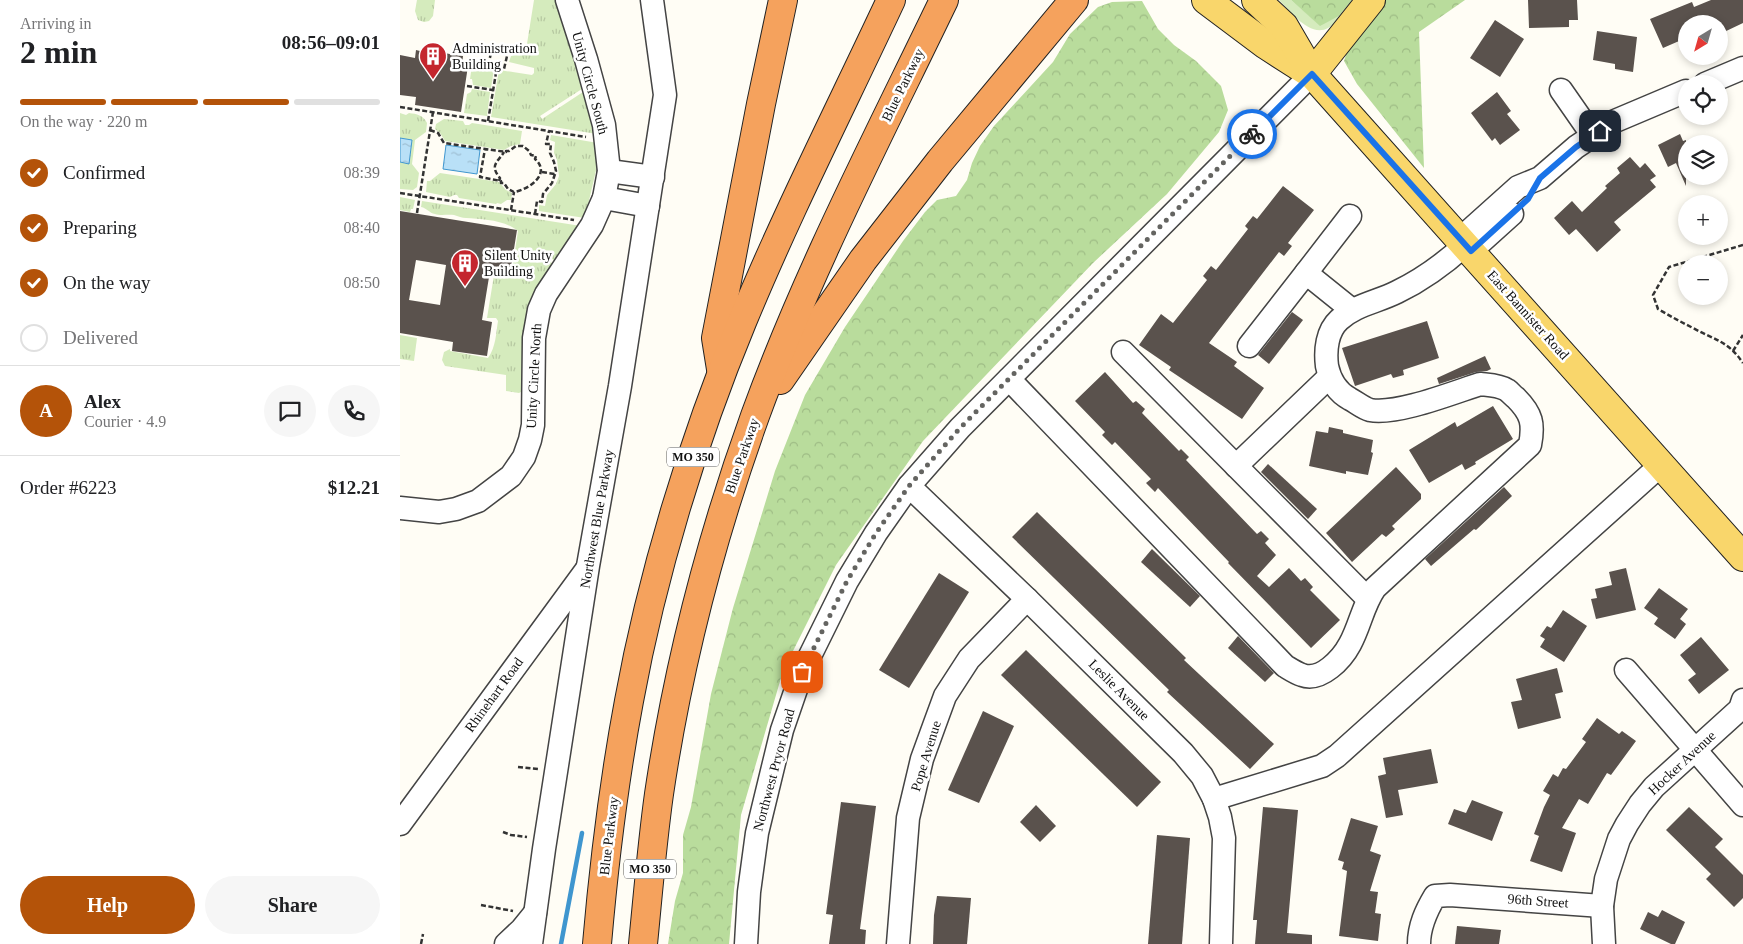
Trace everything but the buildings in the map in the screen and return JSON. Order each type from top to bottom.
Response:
[{"type":"highway","points":[[722,374],[716,338],[783,0]]},
{"type":"highway","name":"Blue Parkway","points":[[597,944],[612,808],[629,700],[653,592],[681,493],[741,324],[780,235],[891,0]]},
{"type":"highway","name":"Blue Parkway","points":[[643,944],[659,794],[678,691],[699,597],[728,496],[755,416],[786,334],[944,0]]},
{"type":"highway","points":[[755,416],[863,260],[940,161],[1074,0]]},
{"type":"main road","name":"East Bannister Road","points":[[1206,0],[1266,45],[1312,74]]},
{"type":"main road","name":"East Bannister Road","points":[[1256,0],[1284,26],[1312,74],[1743,557]]},
{"type":"main road","name":"Northwest Pryor Road","points":[[1312,74],[1371,0]]},
{"type":"street","name":"Unity Circle South","points":[[567,0],[586,58],[604,125],[609,172],[604,198],[583,222]]},
{"type":"street","name":"Northwest Blue Parkway","points":[[532,944],[525,912],[544,849],[588,566],[620,386],[665,95],[652,0]]},
{"type":"street","points":[[1726,75],[1743,68]]},
{"type":"street","name":"Northwest Pryor Road","points":[[746,944],[757,833],[782,730],[802,672],[847,581],[876,533],[909,486],[960,428],[1312,74]]},
{"type":"street","points":[[1561,90],[1593,136]]},
{"type":"street","points":[[1009,379],[1285,666],[1303,676],[1316,675],[1327,670],[1350,645],[1368,599],[1375,588],[1530,445],[1532,422],[1522,404],[1507,390],[1492,385],[1480,384],[1390,411],[1368,410],[1346,397],[1329,377],[1326,342],[1337,321],[1352,310],[1403,289],[1447,261],[1465,245],[1528,199],[1540,178],[1576,147],[1615,121],[1678,95]]},
{"type":"street","points":[[609,172],[653,177]]},
{"type":"street","points":[[604,198],[648,206]]},
{"type":"street","points":[[1249,346],[1350,216]]},
{"type":"street","name":"Unity Circle North","points":[[400,508],[439,512],[456,510],[478,501],[511,476],[524,457],[533,425],[534,338],[539,310],[583,222]]},
{"type":"street","points":[[1306,273],[1352,310]]},
{"type":"street","points":[[1123,352],[1368,599]]},
{"type":"street","points":[[1236,466],[1329,377]]},
{"type":"street","points":[[1214,799],[1322,766],[1337,756],[1662,464]]},
{"type":"street","name":"Leslie Avenue","points":[[909,486],[1183,753],[1202,776],[1214,799],[1224,838],[1221,944]]},
{"type":"street","name":"Rhinehart Road","points":[[400,824],[588,566]]},
{"type":"street","name":"Pope Avenue","points":[[898,944],[908,818],[922,758],[946,696],[969,659],[1027,599]]},
{"type":"street","points":[[1626,670],[1743,805]]},
{"type":"street","name":"Hocker Avenue","points":[[1602,906],[1606,878],[1619,839],[1640,804],[1654,787],[1742,706]]},
{"type":"street","name":"96th Street","points":[[1419,944],[1419,935],[1426,910],[1435,896],[1450,895],[1602,906]]},
{"type":"street","points":[[1602,906],[1604,944]]},
{"type":"street","points":[[506,944],[522,929],[525,912]]},
{"type":"path","points":[[491,53],[488,66],[504,69],[507,56]]},
{"type":"path","points":[[488,121],[496,67]]},
{"type":"path","points":[[467,86],[493,90]]},
{"type":"path","points":[[400,107],[587,137]]},
{"type":"path","points":[[417,213],[433,112]]},
{"type":"path","points":[[430,130],[438,133],[444,143],[485,149],[504,152],[516,146],[523,146],[531,155],[536,156],[535,159],[541,165],[542,172],[538,180],[531,186],[514,192],[499,181],[480,177],[485,149]]},
{"type":"path","points":[[535,214],[537,202],[542,202],[543,194],[552,183],[555,174],[554,162],[550,153],[551,144],[546,144],[549,131]]},
{"type":"path","points":[[499,181],[500,178],[495,170],[495,165],[498,158],[504,152]]},
{"type":"path","points":[[542,172],[555,174]]},
{"type":"path","points":[[511,210],[514,192]]},
{"type":"path","points":[[400,193],[583,222]]},
{"type":"path","points":[[1743,246],[1670,267],[1653,295],[1658,309],[1694,329],[1725,343],[1743,363]]},
{"type":"path","points":[[1733,351],[1743,335]]},
{"type":"path","points":[[518,767],[538,770]]},
{"type":"path","points":[[503,832],[527,837]]},
{"type":"path","points":[[482,906],[525,912]]},
{"type":"path","points":[[421,944],[423,934]]},
{"type":"green space","points":[[417,0],[435,0],[433,16],[429,21],[418,20],[415,11]]},
{"type":"green space","points":[[534,0],[558,0],[585,87],[540,116],[542,119],[586,90],[597,134],[491,117],[499,70],[532,75],[534,73],[534,68],[509,62],[511,56],[521,54],[526,50]]},
{"type":"green space","points":[[1279,0],[1291,0],[1320,25],[1339,16],[1330,27],[1321,30],[1314,29],[1301,22]]},
{"type":"green space","points":[[1291,0],[1352,0],[1339,16],[1320,26]]},
{"type":"green space","points":[[1385,0],[1465,0],[1419,32],[1424,168],[1357,84],[1344,61],[1348,49],[1364,31]]},
{"type":"green space","points":[[1142,1],[1158,29],[1174,45],[1196,61],[1221,86],[1228,110],[1219,132],[1167,194],[1093,263],[923,441],[836,565],[783,671],[741,815],[729,944],[668,944],[675,901],[683,873],[683,835],[691,807],[711,694],[733,608],[775,471],[805,395],[845,327],[903,241],[925,212],[937,200],[956,196],[967,180],[980,146],[994,126],[1053,62],[1070,34],[1098,7],[1112,2]]},
{"type":"green space","points":[[472,65],[494,69],[491,88],[473,85],[472,79],[470,79]]},
{"type":"green space","points":[[472,89],[490,92],[487,116],[464,113],[467,94]]},
{"type":"green space","points":[[400,113],[406,115],[409,113],[417,114],[424,118],[427,123],[426,132],[415,140],[412,164],[419,173],[417,187],[413,190],[400,189],[400,162],[409,163],[412,140],[400,138]]},
{"type":"green space","points":[[444,119],[463,121],[465,125],[472,123],[522,131],[520,144],[504,150],[445,141],[435,129],[436,124]]},
{"type":"green space","points":[[551,135],[598,143],[597,166],[585,218],[539,211],[539,205],[545,206],[547,195],[556,184],[559,176],[554,153],[555,142],[550,140]]},
{"type":"green space","points":[[440,173],[499,182],[506,190],[512,193],[511,200],[496,204],[459,198],[457,195],[450,197],[426,192],[427,181],[430,181]]},
{"type":"green space","points":[[400,197],[415,200],[413,209],[410,212],[400,210]]},
{"type":"green space","points":[[422,201],[581,226],[555,262],[549,255],[547,256],[555,268],[523,391],[519,393],[506,391],[506,375],[445,366],[442,360],[444,352],[450,349],[450,351],[488,358],[491,354],[498,321],[496,318],[487,318],[494,275],[511,277],[518,231],[507,224],[493,221],[433,213],[421,207]]},
{"type":"green space","points":[[400,335],[417,338],[414,361],[400,359]]},
{"type":"water","points":[[400,138],[412,140],[409,164],[400,162]]},
{"type":"water","points":[[446,145],[480,150],[477,174],[443,169]]},
{"type":"waterway","points":[[561,944],[582,833]]},
{"type":"way so far","points":[[802,672],[847,581],[876,533],[909,486],[960,428],[1252,134]]},
{"type":"place","name":"Administration Building","points":[[433,80]]},
{"type":"place","name":"Silent Unity Building","points":[[465,287]]},
{"type":"route","points":[[1252,134],[1312,74],[1471,251],[1528,199],[1540,178],[1576,147],[1600,131]]}]
